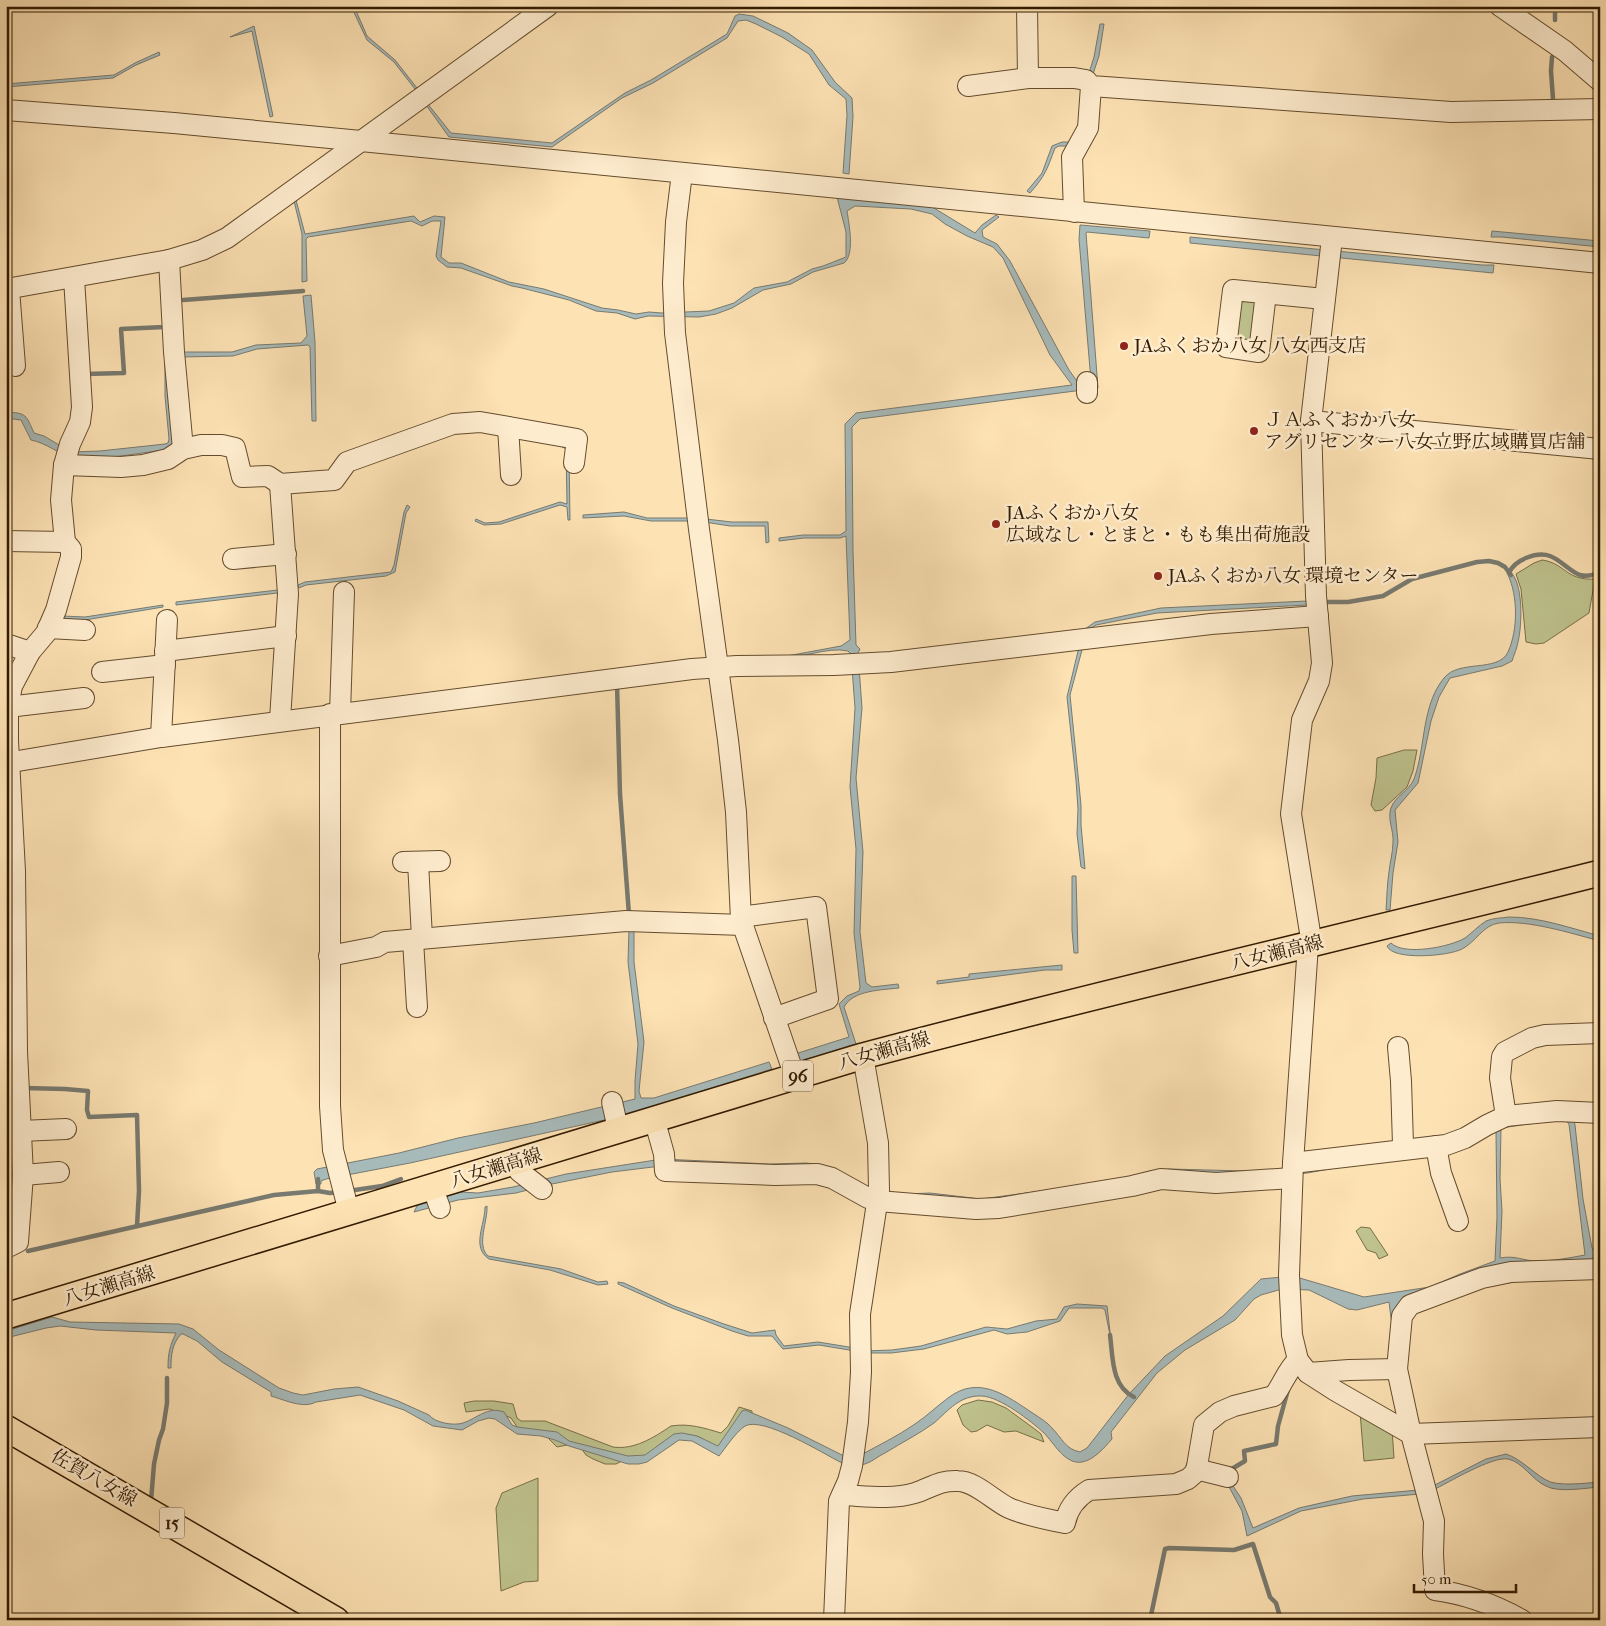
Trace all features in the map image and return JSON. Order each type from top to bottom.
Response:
[{"type":"main road","name":"八女瀬高線","points":[[6,1316],[347,1206],[863,1056],[984,1024],[1600,873]]},
{"type":"main road","name":"佐賀八女線","points":[[6,1428],[336,1620]]},
{"type":"street","points":[[15,366],[8,289],[169,260],[202,250],[227,238],[548,6]]},
{"type":"street","points":[[1027,6],[1028,78]]},
{"type":"street","points":[[1500,6],[1565,51],[1600,81]]},
{"type":"street","points":[[968,86],[1028,78],[1074,78],[1086,80],[1090,86],[1088,128],[1072,157],[1074,212]]},
{"type":"street","points":[[1090,86],[1451,112],[1600,108]]},
{"type":"street","points":[[6,110],[174,123],[1600,263]]},
{"type":"street","points":[[682,173],[676,222],[673,283],[675,315],[682,395],[719,667],[736,812],[742,923],[795,1077]]},
{"type":"street","points":[[1332,238],[1311,421],[1318,616],[1322,662],[1319,681],[1302,720],[1291,814],[1310,945],[1292,1171],[1290,1282],[1292,1335],[1303,1366],[1358,1405],[1411,1434],[1600,1426]]},
{"type":"street","points":[[169,260],[174,356],[183,448]]},
{"type":"street","points":[[6,1248],[18,1242],[23,1175],[16,1132],[15,871],[8,763],[8,707],[12,686],[30,652],[48,628],[56,610],[71,557],[71,548],[65,542],[61,500],[66,457],[80,422],[82,407],[74,278]]},
{"type":"street","points":[[1266,293],[1324,299]]},
{"type":"street","points":[[1311,421],[1600,449]]},
{"type":"street","points":[[66,457],[121,467],[143,465],[168,459],[183,448],[201,445],[222,445],[235,448],[242,477],[268,476],[280,484],[334,480],[347,462],[454,424],[480,422],[509,433],[577,439],[574,463]]},
{"type":"street","points":[[509,433],[511,476]]},
{"type":"street","points":[[280,484],[288,594],[280,720]]},
{"type":"street","points":[[6,542],[65,542]]},
{"type":"street","points":[[233,559],[286,554]]},
{"type":"street","points":[[344,592],[335,713],[330,956],[330,1106],[333,1150],[347,1206]]},
{"type":"street","points":[[8,763],[161,736],[692,669],[891,662],[1210,624],[1318,616]]},
{"type":"street","points":[[161,736],[167,620]]},
{"type":"street","points":[[48,628],[85,630]]},
{"type":"street","points":[[102,672],[165,658],[286,636]]},
{"type":"street","points":[[6,644],[30,652]]},
{"type":"street","points":[[8,707],[84,698]]},
{"type":"street","points":[[417,1007],[418,939],[410,862],[440,861]]},
{"type":"street","points":[[742,923],[748,916],[816,907],[828,999],[774,1018]]},
{"type":"street","points":[[330,956],[376,947],[385,942],[626,921],[742,923]]},
{"type":"street","points":[[1506,1116],[1500,1078],[1502,1057],[1505,1052],[1532,1038],[1545,1035],[1600,1033]]},
{"type":"street","points":[[1398,1047],[1402,1081],[1403,1145],[1401,1150]]},
{"type":"street","points":[[834,1620],[839,1500],[853,1461],[861,1372],[860,1314],[879,1197],[878,1143],[863,1056]]},
{"type":"street","points":[[657,1129],[665,1162],[665,1171],[775,1175],[817,1174],[832,1178],[868,1198],[879,1197],[976,1209],[998,1208],[1132,1186],[1161,1179],[1216,1183],[1292,1171],[1401,1150],[1446,1145],[1465,1138],[1487,1124],[1506,1116],[1557,1112],[1600,1114]]},
{"type":"street","points":[[16,1132],[66,1129]]},
{"type":"street","points":[[1436,1146],[1441,1173],[1458,1221]]},
{"type":"street","points":[[23,1175],[59,1172]]},
{"type":"street","points":[[1522,1620],[1476,1599],[1453,1592],[1435,1590],[1434,1522],[1411,1434],[1397,1370],[1402,1316],[1410,1305],[1482,1278],[1510,1272],[1600,1269]]},
{"type":"street","points":[[842,1495],[891,1498],[915,1493],[940,1482],[961,1481],[973,1486],[1009,1508],[1065,1523],[1066,1515],[1078,1497],[1089,1490],[1176,1484],[1188,1479],[1196,1472],[1204,1425],[1220,1412],[1234,1406],[1274,1396],[1282,1386],[1290,1367],[1397,1370]]},
{"type":"street","points":[[1196,1469],[1228,1477]]},
{"type":"green space","points":[[1236,298],[1257,300],[1254,340],[1234,342]]},
{"type":"green space","points":[[1542,560],[1556,565],[1572,575],[1585,579],[1595,579],[1589,613],[1544,643],[1536,644],[1526,642],[1521,589],[1516,574]]},
{"type":"green space","points":[[1404,750],[1417,750],[1413,771],[1407,787],[1382,810],[1375,811],[1371,805],[1376,778],[1377,758]]},
{"type":"green space","points":[[1361,1227],[1370,1228],[1388,1255],[1379,1259],[1376,1253],[1367,1250],[1356,1231]]},
{"type":"green space","points":[[978,1400],[992,1402],[1006,1408],[1041,1434],[1044,1442],[1016,1431],[1004,1432],[987,1425],[971,1432],[963,1425],[957,1410],[962,1405]]},
{"type":"green space","points":[[494,1401],[513,1404],[517,1418],[521,1421],[545,1421],[613,1447],[636,1445],[671,1426],[678,1425],[721,1433],[728,1426],[739,1407],[752,1411],[752,1414],[727,1444],[712,1449],[705,1440],[697,1436],[677,1435],[654,1456],[622,1461],[616,1464],[605,1464],[586,1455],[581,1448],[567,1445],[557,1447],[545,1435],[520,1431],[511,1418],[490,1409],[466,1412],[464,1403]]},
{"type":"green space","points":[[1360,1412],[1392,1429],[1394,1458],[1364,1461]]},
{"type":"green space","points":[[538,1478],[538,1581],[524,1582],[501,1591],[496,1508],[502,1493]]},
{"type":"shaded area","points":[[351,6],[354,6],[367,36],[395,60],[417,88],[415,89],[394,62],[367,40]]},
{"type":"shaded area","points":[[739,14],[753,16],[788,33],[812,50],[835,82],[852,98],[853,117],[849,174],[843,173],[847,115],[846,99],[829,85],[809,54],[782,37],[746,20],[738,21],[727,38],[653,83],[622,98],[552,147],[449,137],[426,105],[427,103],[451,133],[552,143],[625,93],[651,80],[727,34],[735,16]]},
{"type":"shaded area","points":[[1100,24],[1104,24],[1099,56],[1093,74],[1089,73]]},
{"type":"shaded area","points":[[254,26],[273,116],[270,117],[252,31],[230,37]]},
{"type":"shaded area","points":[[159,52],[160,55],[136,65],[113,78],[6,87],[6,84],[114,75]]},
{"type":"shaded area","points":[[1082,87],[1082,126],[1074,146],[1059,146],[1055,148],[1046,172],[1030,193],[1027,191],[1042,173],[1052,146],[1062,142],[1072,142],[1075,136],[1079,123]]},
{"type":"shaded area","points":[[837,197],[929,205],[975,233],[982,225],[996,215],[999,217],[982,230],[983,237],[997,244],[1010,261],[1069,370],[1079,384],[1091,381],[1079,239],[1080,225],[1150,231],[1149,238],[1086,233],[1098,388],[860,419],[852,427],[856,645],[860,649],[858,653],[862,708],[856,778],[863,852],[860,932],[866,983],[872,987],[898,984],[899,988],[868,992],[848,1001],[844,1007],[856,1044],[798,1062],[795,1054],[849,1037],[839,1004],[847,996],[859,991],[860,987],[854,933],[856,849],[850,787],[855,708],[851,654],[848,651],[831,650],[794,657],[776,658],[841,646],[850,640],[846,536],[840,538],[804,538],[779,541],[779,538],[803,535],[840,535],[846,531],[845,424],[856,413],[1072,385],[1050,355],[1003,258],[993,247],[967,236],[945,224],[932,214],[911,209],[855,206],[847,211],[850,246],[844,263],[813,272],[791,284],[763,290],[732,308],[716,314],[699,317],[648,316],[635,319],[617,313],[596,311],[569,300],[512,286],[461,268],[447,267],[436,256],[441,221],[432,221],[422,226],[411,221],[308,237],[306,239],[307,281],[302,282],[302,234],[294,201],[296,200],[305,234],[414,216],[420,222],[434,216],[445,217],[441,257],[449,263],[461,263],[509,282],[544,289],[602,308],[636,314],[709,311],[734,303],[754,288],[787,282],[812,269],[846,257],[846,232]]},
{"type":"shaded area","points":[[1492,231],[1600,241],[1600,247],[1491,237]]},
{"type":"shaded area","points":[[1190,237],[1494,265],[1493,273],[1190,243]]},
{"type":"shaded area","points":[[311,295],[315,342],[316,421],[312,421],[310,347],[308,345],[257,349],[233,356],[180,357],[174,445],[165,450],[108,457],[74,457],[31,440],[21,420],[6,418],[6,412],[22,414],[27,419],[34,433],[44,436],[71,452],[100,451],[168,443],[165,355],[181,352],[232,352],[256,345],[301,343],[307,336],[303,296]]},
{"type":"shaded area","points":[[559,445],[566,445],[569,452],[570,520],[568,520],[567,507],[560,505],[501,524],[484,525],[475,521],[476,519],[485,523],[499,522],[560,502],[567,504],[566,449]]},
{"type":"shaded area","points":[[407,505],[410,507],[406,513],[395,572],[386,576],[306,585],[299,588],[298,585],[305,582],[391,572]]},
{"type":"shaded area","points":[[624,512],[647,518],[697,518],[732,522],[768,522],[769,542],[766,543],[765,526],[730,526],[698,521],[651,521],[624,516],[583,518],[583,515]]},
{"type":"shaded area","points":[[1509,571],[1514,576],[1517,584],[1521,604],[1519,635],[1512,661],[1502,666],[1450,678],[1439,697],[1431,721],[1418,783],[1395,810],[1398,842],[1390,910],[1386,910],[1393,846],[1391,808],[1414,779],[1431,701],[1444,678],[1451,672],[1459,669],[1496,662],[1508,652],[1514,634],[1516,613],[1514,593],[1508,575]]},
{"type":"shaded area","points":[[286,589],[286,592],[176,605],[176,602]]},
{"type":"shaded area","points":[[1307,601],[1307,605],[1157,613],[1096,625],[1087,631],[1070,695],[1081,805],[1085,869],[1081,867],[1077,834],[1076,780],[1067,697],[1085,629],[1095,622],[1161,608]]},
{"type":"shaded area","points":[[163,605],[163,607],[85,620],[63,619],[63,616],[85,617]]},
{"type":"shaded area","points":[[1072,876],[1076,876],[1078,953],[1074,953],[1072,930]]},
{"type":"shaded area","points":[[1521,917],[1566,926],[1600,936],[1600,941],[1523,923],[1499,923],[1488,927],[1462,949],[1446,954],[1422,956],[1399,954],[1391,951],[1387,946],[1391,943],[1397,947],[1416,950],[1438,947],[1465,938],[1486,921]]},
{"type":"shaded area","points":[[629,930],[634,930],[634,962],[644,1042],[639,1091],[641,1098],[654,1098],[769,1062],[772,1069],[622,1116],[410,1163],[326,1179],[321,1181],[321,1184],[316,1184],[314,1172],[317,1169],[399,1153],[635,1099],[638,1044],[628,962]]},
{"type":"shaded area","points":[[1062,965],[1062,970],[1045,970],[937,984],[937,981],[969,977],[969,974]]},
{"type":"shaded area","points":[[1573,1118],[1583,1199],[1592,1248],[1594,1250],[1600,1249],[1600,1266],[1417,1300],[1393,1333],[1389,1302],[1357,1310],[1348,1309],[1309,1290],[1282,1289],[1261,1295],[1254,1299],[1235,1320],[1185,1350],[1157,1373],[1111,1432],[1112,1439],[1095,1456],[1082,1462],[1076,1462],[1065,1457],[1044,1433],[1006,1405],[989,1397],[974,1396],[955,1404],[934,1423],[870,1462],[850,1467],[834,1489],[842,1463],[794,1437],[765,1426],[754,1424],[745,1426],[734,1436],[719,1456],[692,1441],[679,1440],[647,1462],[628,1464],[541,1436],[517,1434],[495,1419],[489,1418],[478,1421],[462,1430],[433,1426],[404,1410],[360,1395],[305,1405],[288,1402],[271,1396],[271,1392],[222,1362],[197,1341],[183,1334],[178,1338],[174,1346],[171,1368],[168,1368],[169,1353],[176,1333],[96,1330],[60,1326],[6,1338],[6,1331],[52,1317],[70,1322],[179,1324],[193,1329],[219,1350],[279,1388],[293,1393],[303,1395],[358,1387],[398,1401],[440,1422],[450,1424],[463,1423],[493,1410],[504,1412],[512,1425],[517,1427],[557,1432],[569,1441],[628,1456],[645,1455],[674,1434],[682,1433],[697,1436],[718,1446],[742,1411],[745,1410],[788,1428],[842,1455],[848,1457],[859,1456],[895,1437],[959,1391],[982,1388],[993,1390],[1024,1407],[1048,1424],[1067,1446],[1080,1452],[1087,1448],[1129,1394],[1165,1356],[1223,1316],[1261,1279],[1293,1276],[1364,1297],[1430,1287],[1495,1261],[1497,1217],[1496,1131],[1462,1150],[1447,1155],[1498,1123]],"holes":[[[1565,1120],[1569,1124],[1585,1255],[1543,1261],[1511,1257],[1500,1258],[1502,1211],[1500,1179],[1501,1128]]]},
{"type":"shaded area","points":[[1428,1151],[1429,1157],[1369,1162],[1307,1173],[1001,1204],[904,1202],[818,1170],[661,1166],[612,1172],[516,1193],[458,1200],[414,1212],[418,1204],[461,1192],[478,1193],[513,1187],[566,1174],[662,1159],[822,1165],[874,1190],[906,1194],[930,1193],[981,1199],[1109,1182],[1150,1171],[1170,1169],[1245,1171],[1285,1169]]},
{"type":"shaded area","points":[[487,1206],[483,1246],[488,1256],[561,1269],[598,1282],[607,1281],[608,1284],[598,1285],[550,1270],[489,1259],[484,1254],[480,1242],[485,1207]]},
{"type":"shaded area","points":[[618,1282],[674,1306],[752,1333],[775,1330],[776,1335],[784,1346],[818,1342],[855,1348],[855,1351],[819,1345],[783,1349],[772,1336],[748,1336],[732,1331],[672,1308],[618,1284]]},
{"type":"shaded area","points":[[1077,1304],[1107,1306],[1111,1340],[1105,1310],[1102,1308],[1069,1308],[1060,1321],[1027,1332],[1007,1334],[994,1330],[924,1349],[891,1353],[864,1353],[864,1351],[921,1346],[986,1327],[1007,1329],[1036,1321],[1057,1319],[1064,1307]]},
{"type":"shaded area","points":[[1506,1454],[1517,1459],[1551,1482],[1572,1484],[1600,1482],[1600,1487],[1572,1490],[1551,1488],[1541,1483],[1513,1461],[1501,1459],[1470,1471],[1433,1490],[1431,1487],[1486,1459]]},
{"type":"shaded area","points":[[1231,1483],[1241,1498],[1253,1528],[1299,1508],[1352,1496],[1419,1490],[1420,1494],[1363,1499],[1301,1511],[1247,1536],[1242,1511],[1228,1485]]},
{"type":"waterway","points":[[1555,6],[1555,20]]},
{"type":"waterway","points":[[1552,57],[1553,99]]},
{"type":"waterway","points":[[183,300],[303,291]]},
{"type":"waterway","points":[[85,374],[124,373],[121,329],[164,327],[167,324]]},
{"type":"waterway","points":[[1509,573],[1516,564],[1526,558],[1539,555],[1550,556],[1580,575],[1585,576],[1600,572]]},
{"type":"waterway","points":[[1325,602],[1348,602],[1383,596],[1412,579],[1477,562],[1489,561],[1498,563],[1505,567],[1511,575]]},
{"type":"waterway","points":[[617,684],[620,794],[629,915]]},
{"type":"waterway","points":[[24,1088],[88,1091],[87,1110],[89,1117],[137,1115],[139,1191],[137,1226]]},
{"type":"waterway","points":[[318,1179],[318,1191]]},
{"type":"waterway","points":[[348,1191],[382,1186],[401,1179]]},
{"type":"waterway","points":[[28,1251],[274,1195],[318,1191],[338,1192]]},
{"type":"waterway","points":[[1110,1335],[1114,1370],[1117,1378],[1126,1392],[1134,1397]]},
{"type":"waterway","points":[[151,1501],[154,1464],[163,1429],[167,1403],[167,1378]]},
{"type":"waterway","points":[[1230,1470],[1245,1461],[1244,1451],[1276,1444],[1278,1426],[1288,1390]]},
{"type":"waterway","points":[[1150,1620],[1165,1549],[1234,1550],[1253,1544],[1270,1597],[1276,1603],[1281,1620]]},
{"type":"place","name":"JAふくおか八女 八女西支店","points":[[1124,346]]},
{"type":"place","name":"ＪＡふくおか八女 アグリセンター八女立野広域購買店舗","points":[[1254,431]]},
{"type":"place","name":"JAふくおか八女 広域なし・とまと・もも集出荷施設","points":[[996,524]]},
{"type":"place","name":"JAふくおか八女 環境センター","points":[[1158,576]]}]
